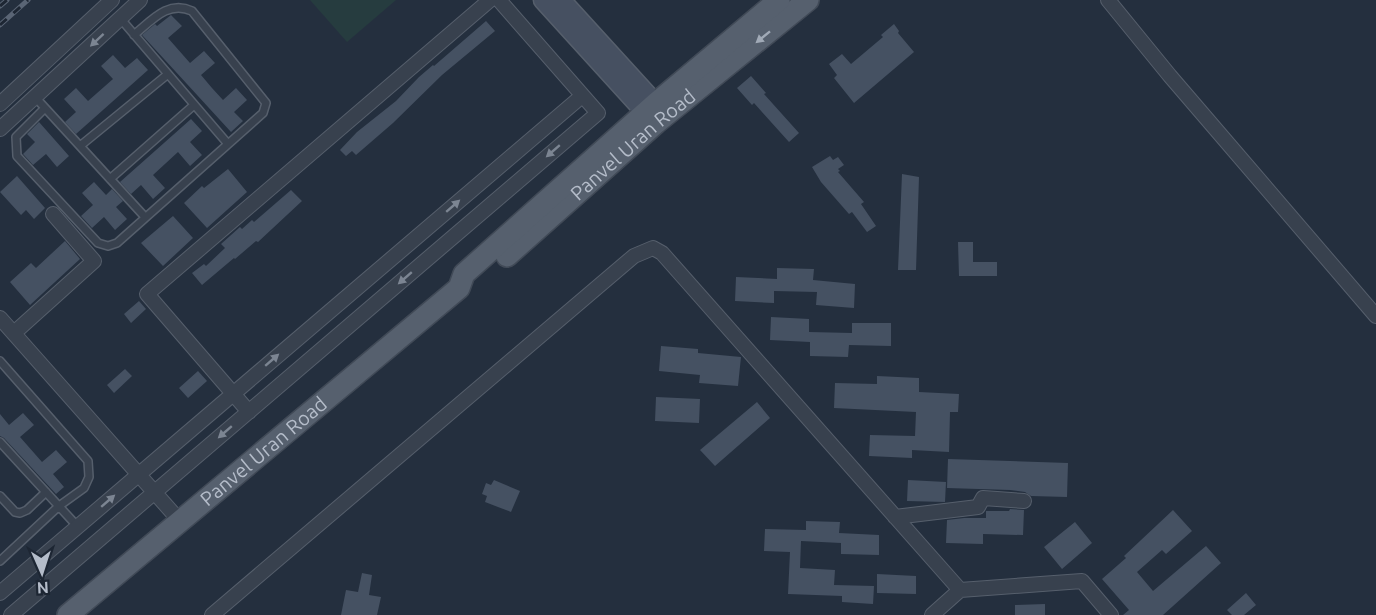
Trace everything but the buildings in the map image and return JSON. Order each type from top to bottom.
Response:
[{"type":"main road","points":[[543,0],[655,114]]},
{"type":"main road","points":[[561,0],[655,114]]},
{"type":"main road","name":"Panvel Uran Road","points":[[68,615],[459,288],[474,285],[779,0]]},
{"type":"main road","name":"Panvel Uran Road","points":[[655,114],[808,0]]},
{"type":"street","points":[[0,104],[112,0]]},
{"type":"street","points":[[0,129],[140,0]]},
{"type":"street","points":[[249,412],[147,294],[490,0]]},
{"type":"street","points":[[11,615],[598,113],[499,0]]},
{"type":"street","points":[[1108,0],[1177,85],[1376,316]]},
{"type":"street","points":[[0,593],[582,96]]},
{"type":"street","points":[[14,333],[94,261],[53,214]]},
{"type":"street","points":[[212,615],[634,256],[653,248],[662,253],[960,590]]},
{"type":"street","points":[[0,318],[179,520]]},
{"type":"street","points":[[895,517],[978,507],[983,498],[1024,501]]},
{"type":"street","points":[[941,613],[960,590],[1082,581],[1111,615]]},
{"type":"lane","points":[[45,108],[16,136],[17,156],[98,243],[108,246],[117,243],[263,113],[266,103],[192,11],[182,5],[170,5],[134,35]]},
{"type":"lane","points":[[120,18],[228,144]]},
{"type":"lane","points":[[80,146],[168,74]]},
{"type":"lane","points":[[35,97],[146,217]]},
{"type":"lane","points":[[110,179],[194,105]]},
{"type":"lane","points":[[0,361],[88,461],[89,477],[84,488],[59,507],[0,561]]},
{"type":"lane","points":[[0,442],[78,527]]},
{"type":"lane","points":[[0,496],[15,512],[20,513],[27,510],[46,492]]},
{"type":"green space","points":[[310,0],[396,0],[347,42]]},
{"type":"railway","points":[[0,6],[7,0]]},
{"type":"railway","points":[[0,25],[28,0]]}]
